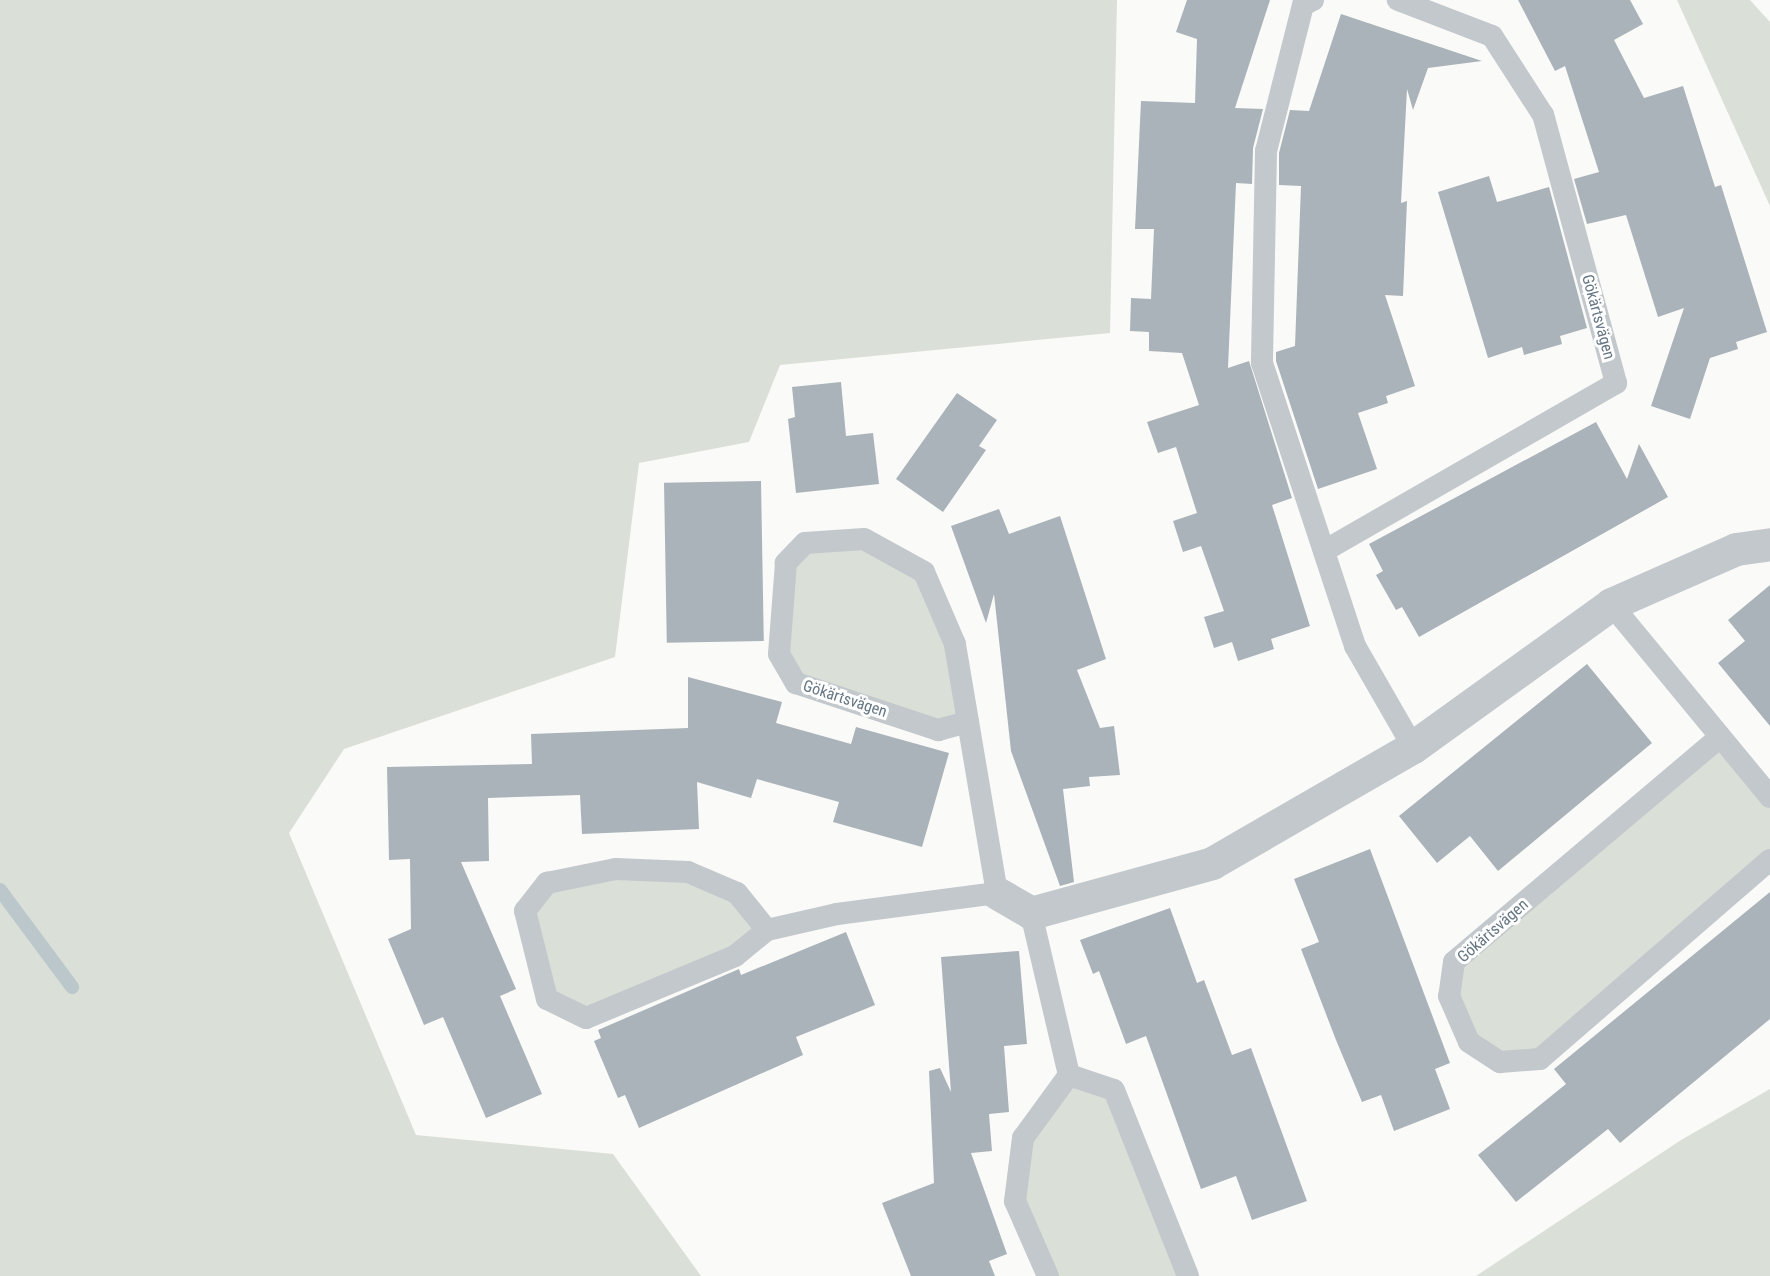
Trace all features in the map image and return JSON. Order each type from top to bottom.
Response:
[{"type":"street","points":[[997,893],[1031,913],[1212,863],[1413,747],[1611,604],[1736,549],[1770,544]]},
{"type":"lane","points":[[1313,0],[1303,5],[1266,151],[1262,363],[1355,646],[1413,747]]},
{"type":"lane","name":"Gökärtsvägen","points":[[1324,551],[1616,383],[1543,115],[1492,36],[1398,0]]},
{"type":"lane","name":"Gökärtsvägen","points":[[968,722],[938,730],[796,683],[779,654],[786,563],[805,543],[864,539],[924,572],[955,644],[997,893]]},
{"type":"lane","points":[[1611,604],[1770,797]]},
{"type":"lane","name":"Gökärtsvägen","points":[[1720,737],[1455,962],[1449,996],[1469,1042],[1500,1062],[1540,1059],[1770,860]]},
{"type":"lane","points":[[767,930],[737,893],[688,872],[616,869],[547,883],[525,911],[546,999],[586,1018],[735,956],[767,930],[837,914],[997,893]]},
{"type":"lane","points":[[1031,913],[1069,1075],[1023,1138],[1015,1201],[1048,1276]]},
{"type":"lane","points":[[1069,1075],[1114,1090],[1188,1276]]},
{"type":"shaded area","points":[[0,0],[1117,0],[1110,333],[780,365],[749,442],[639,463],[615,657],[344,749],[289,833],[416,1135],[613,1154],[701,1276],[0,1276]]},
{"type":"shaded area","points":[[1677,0],[1750,0],[1770,22],[1770,206]]},
{"type":"shaded area","points":[[864,539],[924,572],[968,722],[938,730],[796,683],[779,654],[786,563],[805,543]]},
{"type":"shaded area","points":[[1720,737],[1770,797],[1770,860],[1540,1059],[1500,1062],[1469,1042],[1454,962]]},
{"type":"shaded area","points":[[616,869],[737,893],[767,930],[586,1018],[547,999],[525,911],[547,883]]},
{"type":"shaded area","points":[[1069,1075],[1114,1090],[1188,1276],[1048,1276],[1015,1201],[1023,1138]]},
{"type":"shaded area","points":[[1770,1089],[1770,1276],[1476,1276],[1681,1140]]},
{"type":"building","points":[[1187,0],[1270,0],[1235,108],[1263,109],[1253,148],[1252,184],[1236,183],[1228,368],[1249,361],[1292,498],[1272,505],[1310,626],[1271,639],[1274,649],[1238,661],[1232,642],[1214,648],[1204,617],[1224,611],[1201,546],[1183,552],[1173,521],[1197,513],[1176,447],[1158,453],[1147,422],[1199,405],[1182,353],[1149,351],[1149,332],[1130,331],[1131,298],[1151,299],[1154,229],[1135,229],[1141,101],[1195,103],[1197,39],[1176,32]]},
{"type":"building","points":[[1518,0],[1630,0],[1643,24],[1614,40],[1644,98],[1683,86],[1715,187],[1721,185],[1767,332],[1736,342],[1738,349],[1710,358],[1690,419],[1651,406],[1684,308],[1658,317],[1626,215],[1587,224],[1574,179],[1599,172],[1565,66],[1555,71]]},
{"type":"building","points":[[1341,14],[1482,61],[1428,68],[1413,110],[1407,89],[1401,203],[1407,201],[1403,296],[1385,295],[1415,386],[1386,396],[1388,403],[1358,413],[1377,469],[1318,489],[1276,361],[1276,352],[1295,346],[1301,186],[1279,185],[1279,153],[1290,110],[1309,111]]},
{"type":"building","points":[[1489,176],[1497,202],[1549,187],[1587,328],[1560,336],[1562,344],[1524,355],[1522,347],[1488,358],[1438,192]]},
{"type":"building","points":[[841,382],[846,436],[873,433],[879,484],[796,493],[788,419],[795,417],[792,387]]},
{"type":"building","points":[[957,393],[997,420],[979,446],[986,450],[943,512],[896,479]]},
{"type":"building","points":[[1596,422],[1627,479],[1639,444],[1668,497],[1419,637],[1402,607],[1396,610],[1376,575],[1383,571],[1369,544]]},
{"type":"building","points":[[761,481],[764,641],[667,643],[664,483]]},
{"type":"building","points":[[999,509],[1009,534],[1060,516],[1106,659],[1077,670],[1100,728],[1114,726],[1120,775],[1089,777],[1090,786],[1063,789],[1074,882],[1060,886],[1011,751],[994,594],[986,623],[951,526]]},
{"type":"building","points":[[1770,585],[1770,726],[1718,663],[1745,641],[1728,620]]},
{"type":"building","points":[[1587,664],[1652,743],[1498,871],[1470,836],[1437,863],[1399,816]]},
{"type":"building","points":[[688,677],[782,702],[776,723],[851,744],[856,727],[949,753],[922,847],[833,822],[839,802],[757,779],[751,798],[697,782],[699,829],[582,834],[580,795],[488,798],[489,861],[461,862],[516,989],[500,996],[542,1094],[486,1118],[443,1017],[424,1025],[388,939],[411,929],[410,859],[389,860],[387,767],[532,764],[531,734],[688,728]]},
{"type":"building","points":[[1370,849],[1450,1063],[1435,1069],[1450,1109],[1394,1131],[1381,1095],[1362,1102],[1336,1040],[1301,949],[1319,942],[1294,879]]},
{"type":"building","points":[[1770,892],[1770,1019],[1620,1143],[1608,1129],[1516,1202],[1478,1155],[1566,1084],[1554,1069]]},
{"type":"building","points":[[1170,908],[1197,983],[1204,980],[1232,1055],[1251,1048],[1307,1201],[1252,1220],[1236,1176],[1201,1189],[1146,1036],[1126,1044],[1099,971],[1093,974],[1080,940]]},
{"type":"building","points":[[846,932],[875,1005],[796,1037],[803,1055],[639,1128],[625,1095],[618,1098],[594,1041],[601,1038],[598,1030],[739,969],[741,975]]},
{"type":"building","points":[[1019,951],[1027,1044],[1004,1046],[1009,1112],[989,1114],[992,1151],[971,1153],[1007,1254],[989,1261],[995,1276],[911,1276],[882,1203],[934,1183],[929,1071],[940,1068],[951,1092],[941,957]]},
{"type":"waterway","points":[[0,890],[72,987]]}]
